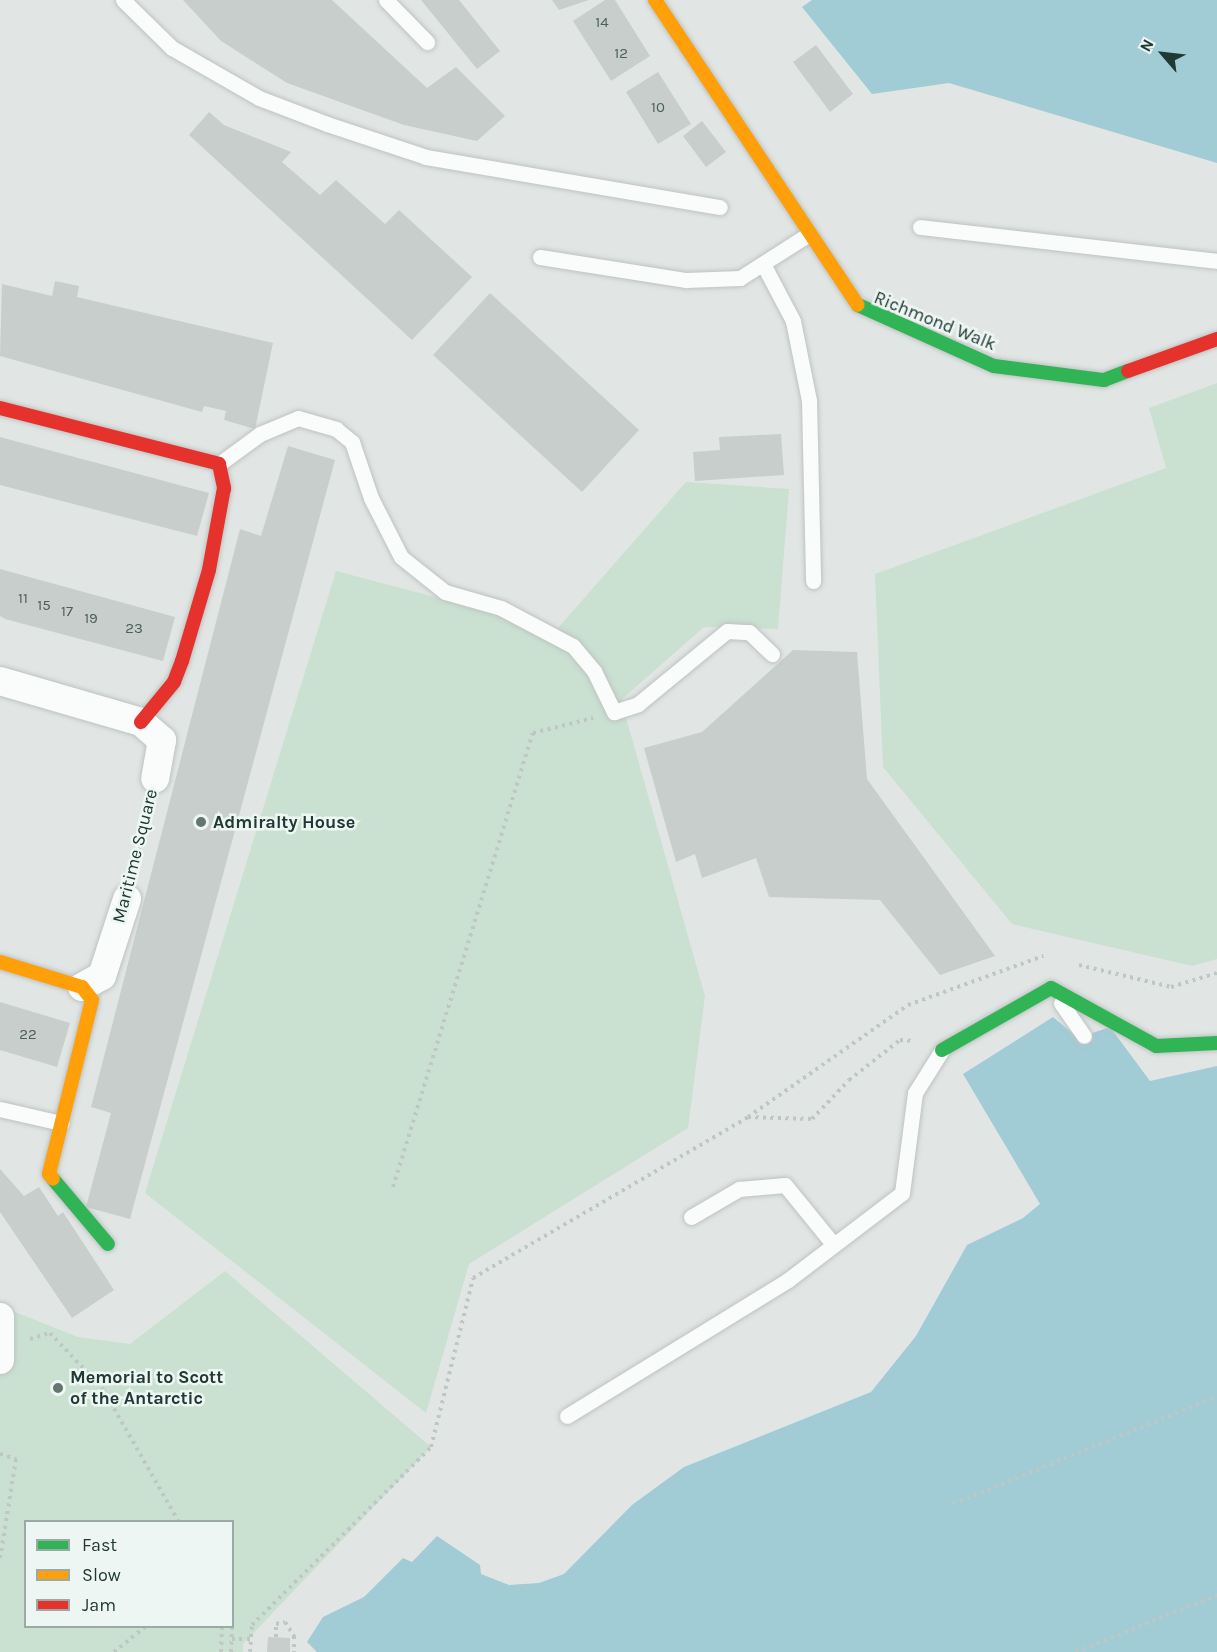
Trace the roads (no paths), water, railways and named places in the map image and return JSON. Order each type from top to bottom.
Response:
[{"type":"street","name":"Richmond Walk","points":[[654,0],[861,310],[994,366],[1104,380],[1217,339]]},
{"type":"street","points":[[0,408],[219,464],[224,488],[209,570],[186,650],[174,682],[141,722]]},
{"type":"street","name":"Maritime Square","points":[[0,681],[141,722],[162,740],[155,778]]},
{"type":"street","name":"Maritime Square","points":[[82,987],[102,976],[127,899]]},
{"type":"street","points":[[0,962],[82,987],[92,1000],[49,1174],[108,1244]]},
{"type":"street","points":[[949,1047],[1051,988],[1156,1046],[1217,1043]]},
{"type":"street","points":[[0,1317],[1,1354]]},
{"type":"lane","points":[[123,0],[172,48],[259,98],[327,124],[426,157],[720,207]]},
{"type":"lane","points":[[386,0],[427,42]]},
{"type":"lane","points":[[920,227],[1217,261]]},
{"type":"lane","points":[[540,257],[686,280],[740,278],[809,234]]},
{"type":"lane","points":[[763,264],[793,321],[809,400],[813,581]]},
{"type":"lane","points":[[219,464],[260,434],[298,418],[336,429],[352,442],[371,498],[401,557],[445,592],[501,608],[573,646],[594,671],[614,712],[638,704],[727,631],[749,632],[772,654]]},
{"type":"lane","points":[[1051,988],[1084,1036]]},
{"type":"lane","points":[[567,1416],[700,1339],[902,1194],[915,1093],[949,1047]]},
{"type":"lane","points":[[0,1109],[61,1123]]},
{"type":"lane","points":[[691,1217],[739,1189],[785,1185],[834,1245]]},
{"type":"water","points":[[812,0],[1217,0],[1217,163],[949,83],[872,94],[802,7]]},
{"type":"water","points":[[1053,1017],[1078,1038],[1110,1027],[1150,1081],[1217,1066],[1217,1652],[317,1652],[307,1642],[323,1617],[364,1597],[403,1558],[412,1562],[437,1536],[480,1565],[481,1574],[509,1585],[539,1583],[564,1574],[632,1505],[684,1467],[871,1392],[916,1336],[967,1245],[1023,1218],[1040,1204],[963,1074]]},
{"type":"place","name":"Admiralty House","points":[[201,822]]},
{"type":"place","name":"Memorial to Scott of the Antarctic","points":[[58,1388]]}]
